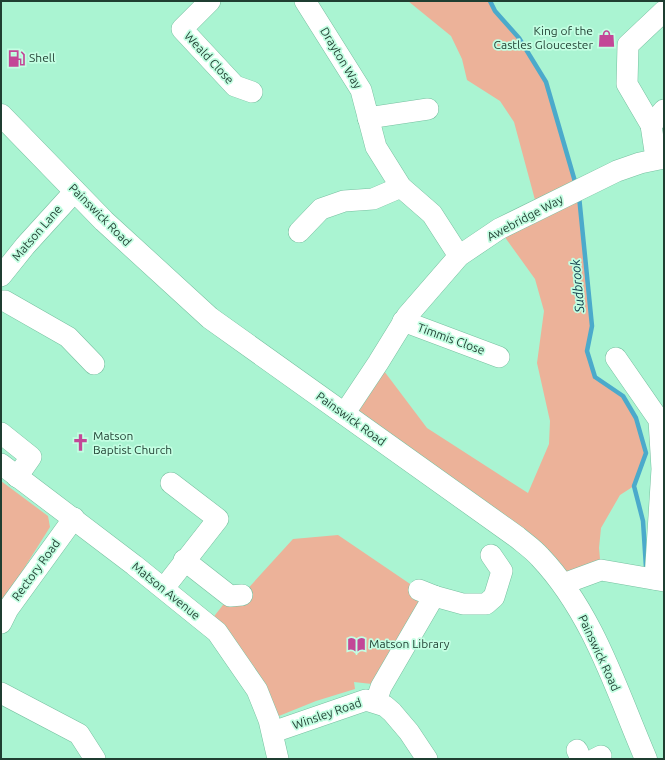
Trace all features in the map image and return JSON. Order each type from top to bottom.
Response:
[{"type":"main road","name":"Painswick Road","points":[[1,115],[75,191],[161,275],[210,318],[517,537],[539,556],[563,584],[600,648],[646,759]]},
{"type":"street","name":"Weald Close","points":[[210,1],[177,27],[235,86],[252,92]]},
{"type":"street","name":"Drayton Way","points":[[305,1],[361,90],[376,147],[401,187],[432,214],[459,256]]},
{"type":"street","points":[[660,158],[658,118],[627,84],[628,45],[664,11]]},
{"type":"street","points":[[368,118],[428,109]]},
{"type":"street","name":"Awebridge Way","points":[[344,414],[378,363],[403,321],[459,256],[499,229],[569,194],[617,171],[660,158]]},
{"type":"street","points":[[302,234],[321,209],[344,200],[374,199],[401,187]]},
{"type":"street","name":"Matson Lane","points":[[1,276],[25,246],[75,191]]},
{"type":"street","points":[[2,303],[68,337],[94,364]]},
{"type":"street","name":"Timmis Close","points":[[403,321],[499,357]]},
{"type":"street","points":[[563,584],[601,570],[660,580],[662,469],[659,420],[616,358]]},
{"type":"street","points":[[1,433],[35,459],[9,471]]},
{"type":"street","name":"Matson Avenue","points":[[9,471],[74,518],[164,588],[216,632],[257,690],[273,732],[278,759]]},
{"type":"street","points":[[164,588],[184,560],[218,519],[171,483]]},
{"type":"street","name":"Rectory Road","points":[[1,623],[8,609],[74,518]]},
{"type":"street","points":[[376,702],[381,687],[427,593],[463,604],[486,604],[494,597],[502,571],[491,555]]},
{"type":"street","points":[[184,560],[230,596],[242,595]]},
{"type":"street","points":[[1,693],[79,734],[96,759]]},
{"type":"street","name":"Winsley Road","points":[[273,732],[366,700],[385,706],[392,712],[409,732],[427,759]]},
{"type":"shaded area","points":[[408,1],[490,1],[495,11],[519,38],[546,82],[580,199],[592,326],[587,351],[595,377],[623,396],[636,418],[646,453],[634,486],[620,495],[601,528],[599,548],[601,570],[573,581],[344,414],[378,363],[427,428],[528,493],[549,444],[550,421],[537,363],[544,311],[535,279],[499,229],[538,211],[514,122],[500,101],[467,80],[462,59],[451,36]]},
{"type":"shaded area","points":[[1,481],[48,516],[50,527],[1,605]]},
{"type":"shaded area","points":[[338,535],[419,590],[434,596],[372,684],[354,682],[355,689],[316,701],[269,720],[208,624],[230,596],[242,595],[293,539]]},
{"type":"waterway","name":"Sudbrook","points":[[490,1],[495,11],[519,38],[546,82],[576,185]]},
{"type":"waterway","name":"Sudbrook","points":[[579,196],[592,326],[587,351],[595,377],[623,396],[636,418],[646,453],[634,486],[643,521],[646,567]]},
{"type":"place","name":"King of the Castles Gloucester","points":[[606,38]]},
{"type":"place","name":"Shell","points":[[16,58]]},
{"type":"place","name":"Matson Baptist Church","points":[[80,443]]},
{"type":"place","name":"Matson Library","points":[[356,644]]}]
